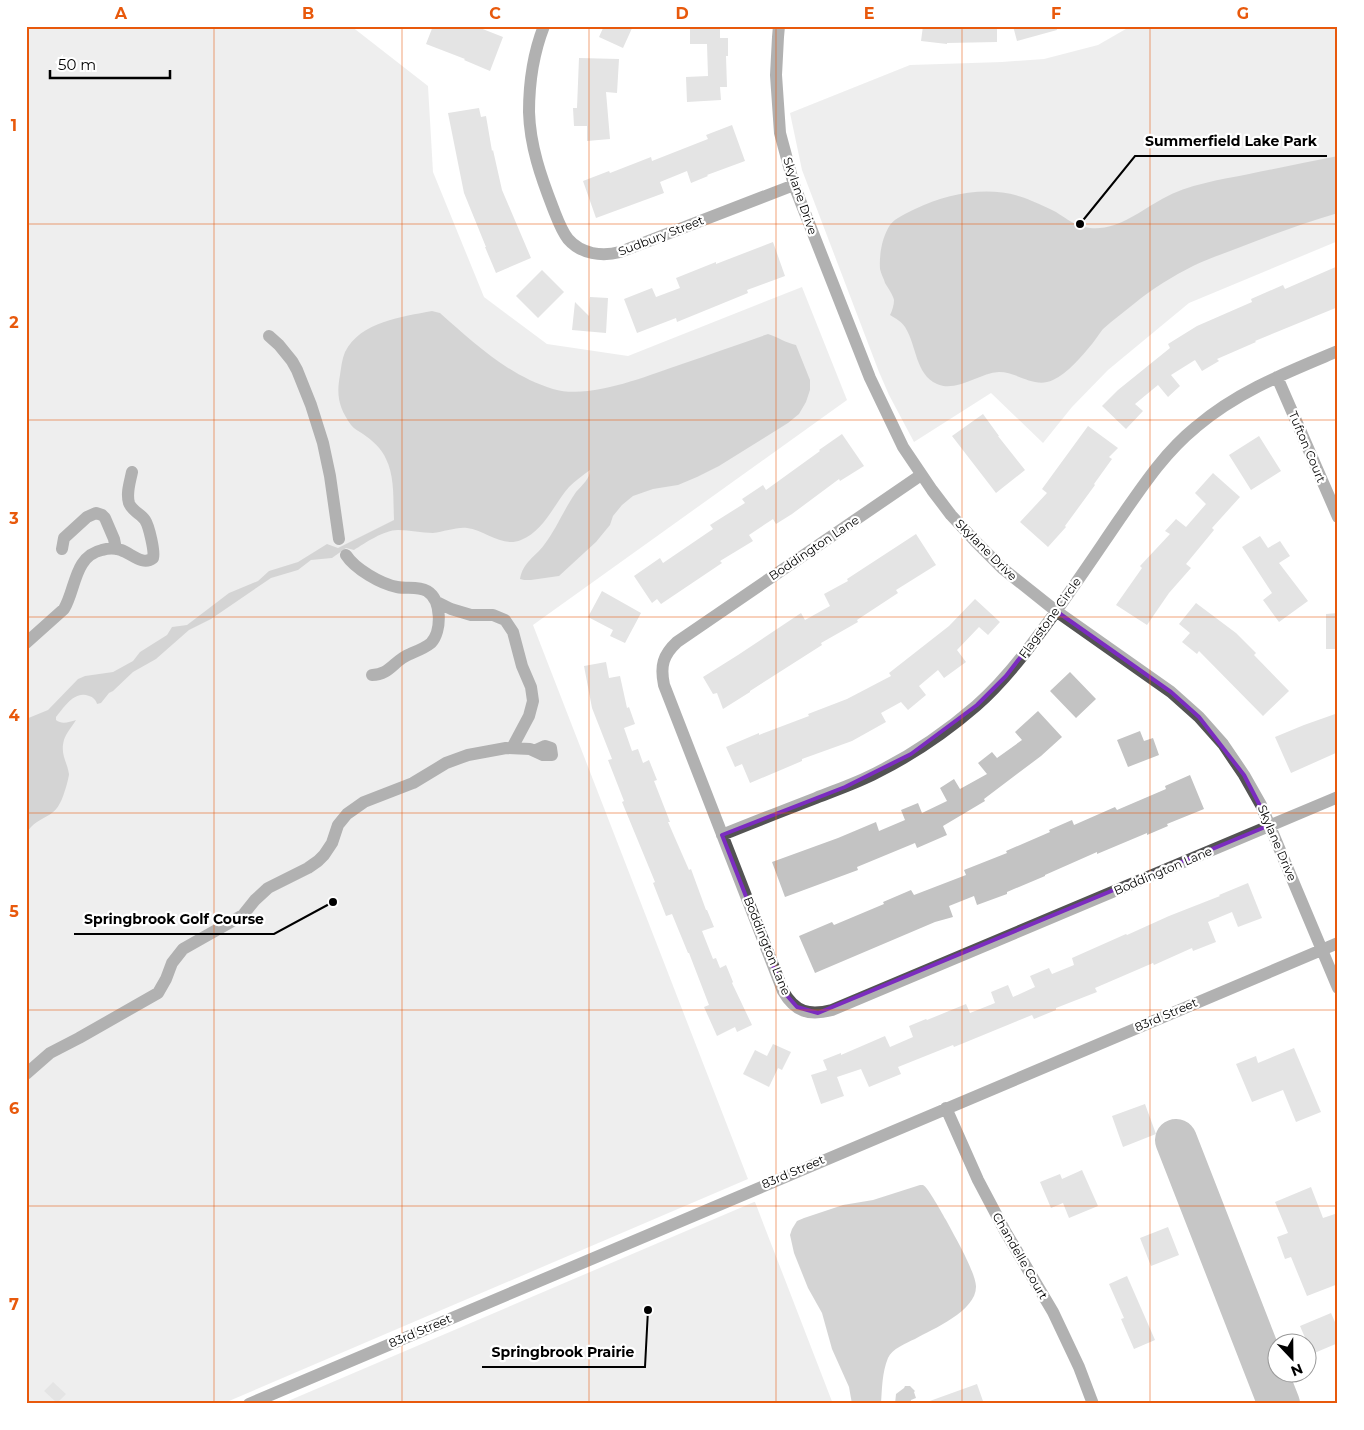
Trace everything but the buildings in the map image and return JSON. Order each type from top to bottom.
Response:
[{"type":"street","name":"Sudbury Street","points":[[544,26],[534,62],[530,88],[529,114],[532,139],[543,181],[560,225],[568,239],[580,249],[596,254],[620,252],[794,185]]},
{"type":"street","name":"Skylane Drive","points":[[779,26],[776,75],[780,133],[794,185],[875,391],[903,447],[951,515],[1002,568],[1056,611],[1170,692],[1199,717],[1223,744],[1261,805],[1338,988]]},
{"type":"street","points":[[269,336],[292,361],[317,422],[326,460],[339,540]]},
{"type":"street","name":"Flagstone Circle","points":[[722,834],[875,774],[911,754],[946,731],[1006,676],[1056,611],[1146,479],[1194,427],[1247,391],[1277,376],[1338,351]]},
{"type":"street","name":"Tufton Court","points":[[1277,376],[1338,517]]},
{"type":"street","points":[[26,643],[64,610],[78,571],[88,557],[98,551],[116,548],[143,561],[151,560],[154,555],[147,524],[132,508],[130,503],[128,488],[132,472]]},
{"type":"street","name":"Boddington Lane","points":[[921,475],[677,642],[664,659],[662,672],[664,685],[783,991],[788,1000],[797,1008],[807,1012],[818,1013],[832,1010],[1338,797]]},
{"type":"street","points":[[62,549],[64,538],[87,517],[96,513],[105,518],[116,548]]},
{"type":"street","points":[[346,555],[355,566],[380,581],[398,587],[423,589],[432,595],[437,602],[439,612],[437,631],[431,642],[399,660],[384,674],[372,675]]},
{"type":"street","points":[[437,602],[451,609],[471,615],[493,616],[506,620],[513,632],[522,666],[531,687],[533,701],[529,716],[512,748]]},
{"type":"street","points":[[26,1074],[50,1053],[158,993],[172,963],[183,949],[243,914],[268,888],[318,861],[332,843],[338,825],[347,814],[364,802],[413,783],[446,763],[468,755],[506,748],[530,749],[534,751]]},
{"type":"street","name":"83rd Street","points":[[249,1404],[1338,942]]},
{"type":"street","name":"Chandelle Court","points":[[946,1108],[978,1180],[1000,1223],[1053,1312],[1079,1367],[1093,1404]]},
{"type":"highlighted area","points":[[1056,611],[1171,692],[1199,717],[1244,775],[1270,825],[818,1013],[797,1007],[783,991],[722,835],[845,787],[911,754],[977,705],[1006,676]]},
{"type":"shaded area","points":[[26,26],[351,26],[428,86],[433,172],[484,297],[547,344],[628,356],[802,287],[847,400],[533,625],[748,1179],[222,1404],[26,1404]]},
{"type":"shaded area","points":[[1131,26],[1338,26],[1338,241],[1189,303],[1108,370],[1072,407],[1043,443],[991,393],[914,442],[879,372],[802,170],[790,113],[910,65],[1044,59],[1098,45]]},
{"type":"shaded area","points":[[1338,156],[1338,213],[1288,229],[1209,259],[1170,278],[1103,329],[1074,364],[1053,380],[1039,383],[999,372],[952,386],[937,384],[924,374],[920,367],[905,327],[890,315],[894,300],[880,269],[880,258],[885,235],[890,225],[901,216],[943,198],[973,192],[1003,193],[1038,203],[1081,226],[1100,228],[1128,219],[1162,199],[1193,186]]},
{"type":"shaded area","points":[[432,311],[440,313],[479,347],[507,367],[522,376],[553,389],[568,392],[601,389],[618,385],[768,334],[796,345],[810,380],[810,390],[799,414],[788,423],[719,466],[678,485],[653,489],[633,496],[613,516],[610,525],[596,542],[559,576],[531,580],[520,579],[524,568],[549,539],[572,498],[587,479],[590,470],[569,487],[542,524],[529,536],[521,540],[507,542],[467,528],[433,533],[393,531],[375,537],[354,550],[346,548],[332,558],[311,560],[298,570],[271,578],[211,619],[189,630],[156,659],[133,672],[109,693],[101,703],[97,704],[90,696],[79,695],[66,705],[56,717],[56,720],[63,723],[76,720],[66,735],[63,745],[63,754],[69,774],[66,788],[56,810],[34,824],[26,834],[26,719],[48,710],[78,679],[85,676],[113,672],[133,661],[140,652],[167,635],[172,627],[187,625],[229,593],[258,581],[269,571],[298,562],[327,544],[338,548],[394,520],[392,481],[386,459],[373,442],[352,426],[341,407],[338,389],[342,363],[345,352],[361,333],[383,322]]},
{"type":"shaded area","points":[[923,1185],[932,1196],[964,1253],[975,1279],[974,1295],[962,1311],[953,1318],[900,1347],[890,1355],[883,1375],[881,1404],[852,1404],[849,1387],[832,1349],[822,1313],[808,1288],[794,1253],[790,1235],[797,1221],[804,1218],[843,1205],[873,1200]]},
{"type":"shaded area","points":[[754,1202],[833,1404],[281,1404]]},
{"type":"shaded area","points":[[905,1386],[910,1386],[915,1391],[916,1398],[911,1400],[911,1404],[895,1404],[896,1394]]},
{"type":"taxiway","points":[[1176,1140],[1279,1404]]},
{"type":"place","name":"Summerfield Lake Park","points":[[1080,224]]},
{"type":"place","name":"Springbrook Golf Course","points":[[333,902]]},
{"type":"place","name":"Springbrook Prairie","points":[[648,1310]]}]
